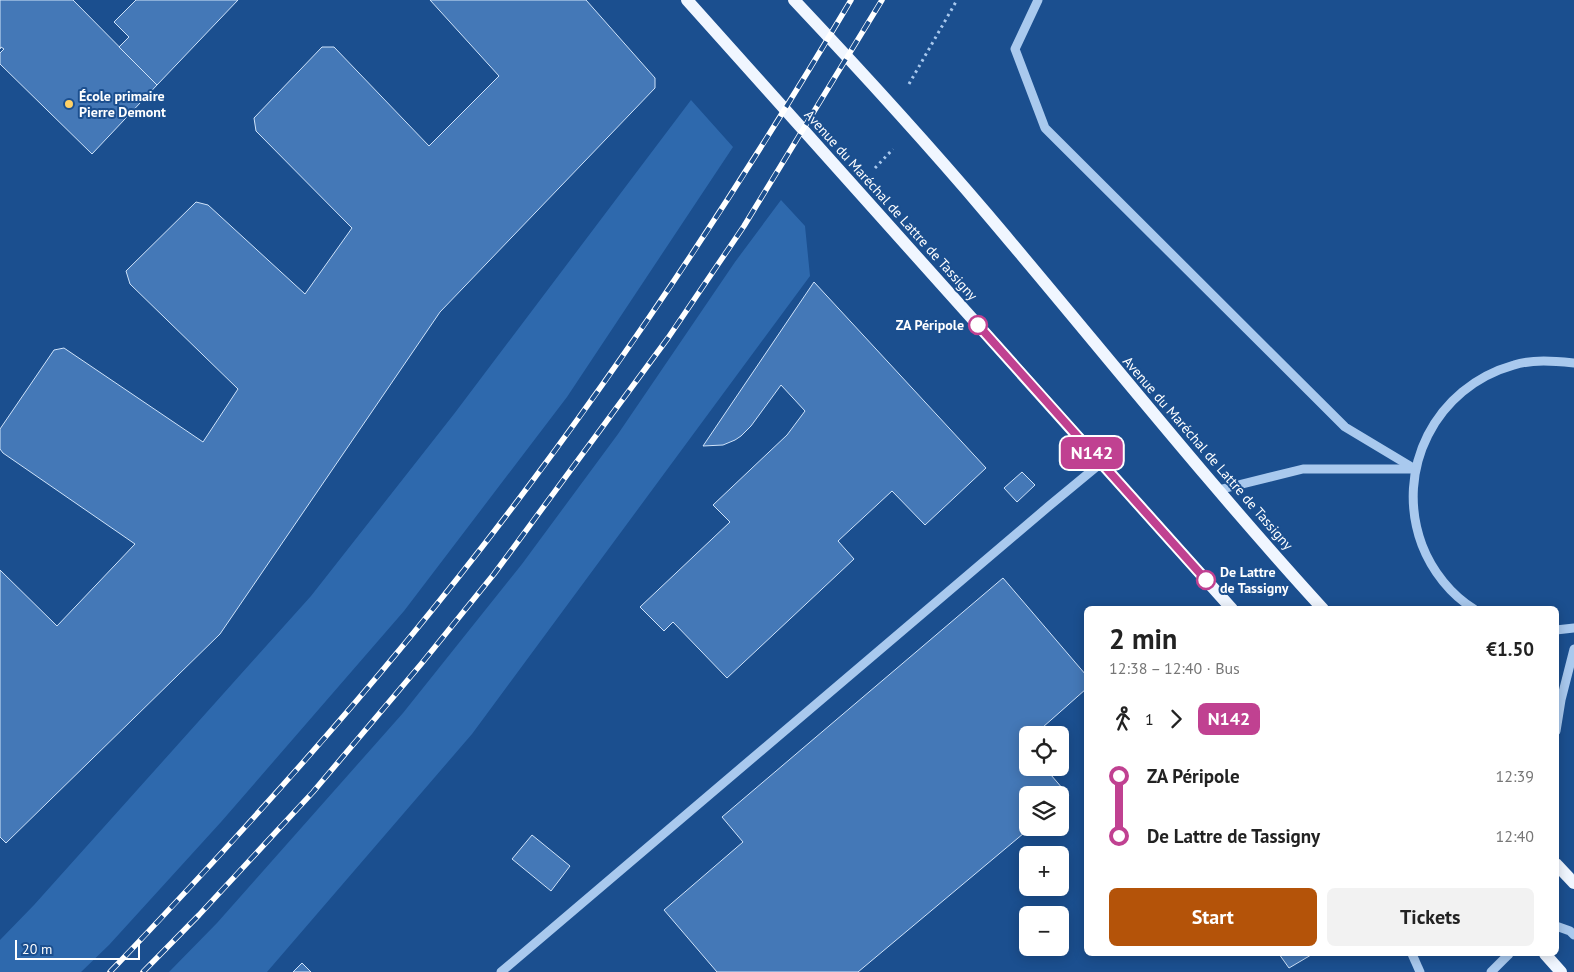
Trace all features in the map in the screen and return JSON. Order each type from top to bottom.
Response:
[{"type":"main road","name":"Avenue du Maréchal de Lattre de Tassigny","points":[[687,0],[1229,606]]},
{"type":"main road","name":"Avenue du Maréchal de Lattre de Tassigny","points":[[794,0],[896,109],[1218,490],[1320,606]]},
{"type":"main road","points":[[1559,867],[1574,883]]},
{"type":"main road","points":[[1547,956],[1561,972]]},
{"type":"street","points":[[1038,0],[1015,49],[1045,128],[1345,427],[1416,468]]},
{"type":"street","points":[[1470,606],[1443,582],[1426,557],[1416,529],[1412,498],[1416,468],[1425,440],[1440,414],[1461,393],[1486,376],[1514,365],[1544,360],[1574,363]]},
{"type":"street","points":[[501,972],[1101,463]]},
{"type":"street","points":[[1218,490],[1303,469],[1416,468]]},
{"type":"street","points":[[1559,630],[1574,628]]},
{"type":"street","points":[[1559,708],[1574,649]]},
{"type":"street","points":[[1559,927],[1570,931],[1574,935]]},
{"type":"street","points":[[1413,956],[1420,972]]},
{"type":"street","points":[[1491,972],[1507,956]]},
{"type":"path","points":[[896,109],[957,0]]},
{"type":"path","points":[[856,189],[912,129]]},
{"type":"shaded area","points":[[691,100],[733,147],[567,397],[404,611],[221,822],[109,945],[81,972],[0,972],[0,940],[34,905],[311,596],[454,414]]},
{"type":"shaded area","points":[[781,200],[805,226],[810,276],[472,734],[267,972],[169,972],[217,923],[403,713],[522,564],[618,434],[735,262]]},
{"type":"building","points":[[0,0],[73,0],[157,85],[92,154],[0,64],[0,53],[4,49],[1,47],[0,49]]},
{"type":"building","points":[[136,0],[238,0],[157,85],[119,47],[129,37],[114,22]]},
{"type":"building","points":[[430,0],[586,0],[655,78],[655,88],[440,312],[220,634],[6,843],[0,837],[0,570],[57,626],[135,544],[3,453],[0,449],[0,429],[54,350],[64,348],[203,442],[238,389],[130,284],[126,271],[196,202],[208,205],[305,294],[352,228],[256,131],[254,118],[322,47],[334,47],[429,146],[499,76]]},
{"type":"building","points":[[814,282],[986,468],[925,525],[892,491],[838,541],[854,559],[727,678],[673,622],[664,631],[640,607],[730,522],[713,505],[787,435],[805,411],[781,385],[751,426],[741,436],[723,445],[703,446]]},
{"type":"building","points":[[1022,472],[1035,485],[1017,502],[1004,488]]},
{"type":"building","points":[[1003,578],[1084,673],[1084,691],[1044,726],[1019,726],[1019,776],[1052,776],[1060,786],[1019,786],[1020,836],[858,972],[717,972],[664,910],[743,842],[722,817]]},
{"type":"building","points":[[532,835],[570,866],[551,891],[512,859]]},
{"type":"building","points":[[1280,956],[1309,956],[1289,968]]},
{"type":"building","points":[[302,963],[311,972],[293,972]]},
{"type":"railway","points":[[110,972],[224,851],[334,727],[406,642],[527,488],[585,410],[696,249],[801,84],[851,0]]},
{"type":"railway","points":[[143,972],[199,915],[313,792],[494,574],[668,338],[744,226],[882,0]]},
{"type":"bus line","name":"N142","points":[[978,325],[1206,580]]},
{"type":"place","name":"École primaire Pierre Demont","points":[[69,104]]},
{"type":"place","name":"ZA Péripole","points":[[978,325]]},
{"type":"place","name":"De Lattre de Tassigny","points":[[1206,580]]}]
